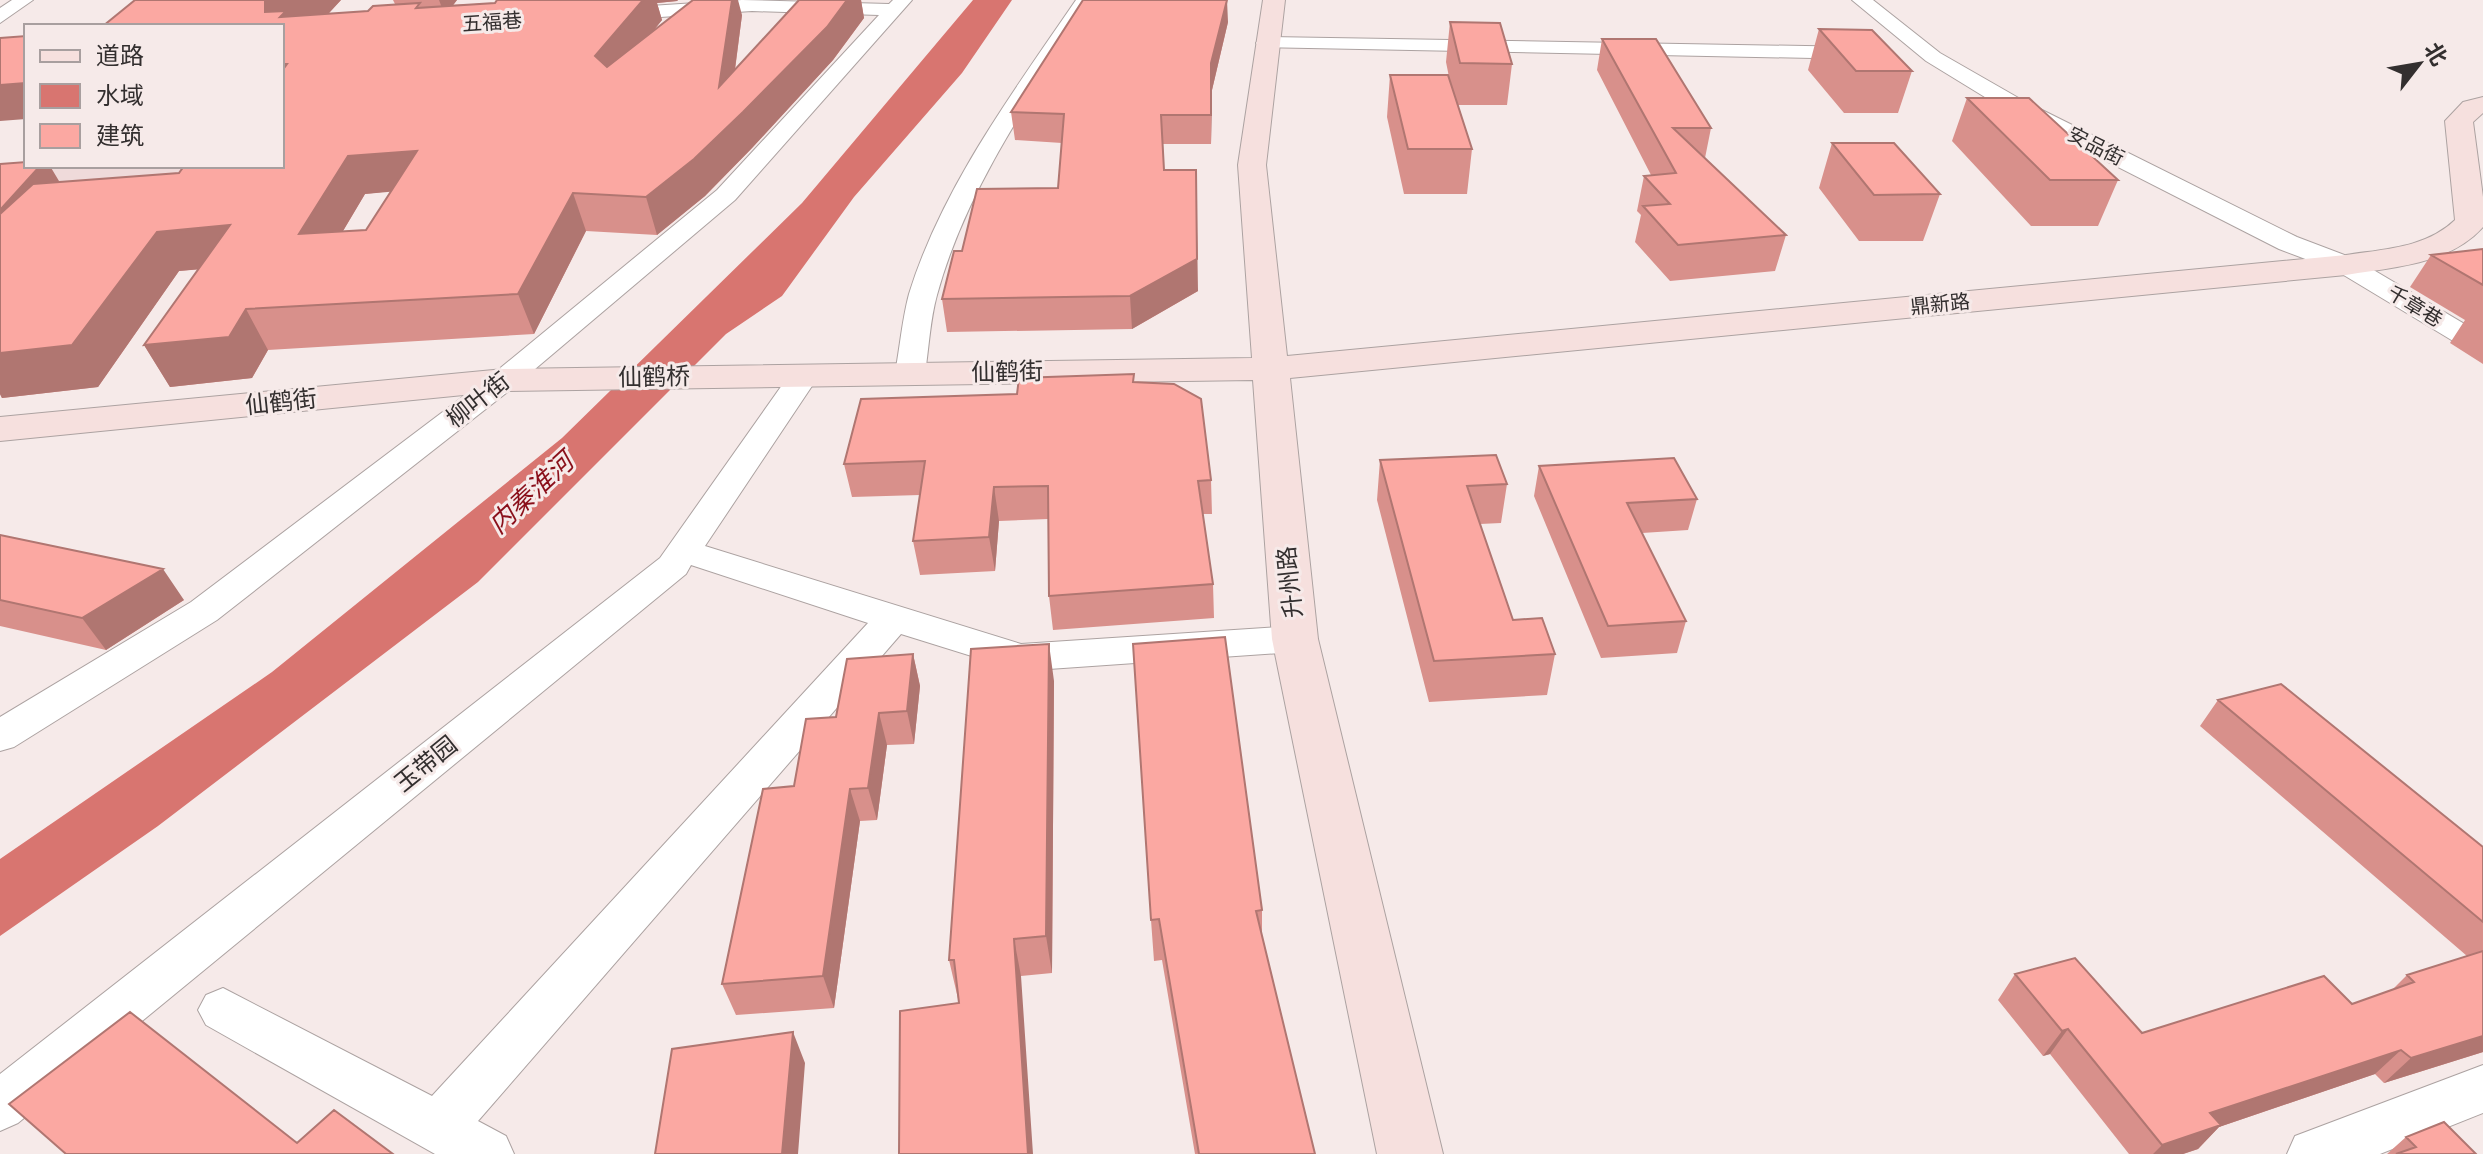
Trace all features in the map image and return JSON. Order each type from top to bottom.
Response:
[{"type":"street","points":[[0,17],[24,0]]},
{"type":"street","points":[[910,373],[924,290],[969,192],[1011,114],[1085,0]]},
{"type":"street","name":"升州路","points":[[1274,0],[1252,165],[1295,639],[1410,1154]]},
{"type":"street","name":"安品街","points":[[1861,0],[1925,51],[2014,105],[2288,243],[2346,265]]},
{"type":"street","name":"五福巷","points":[[284,36],[752,5],[898,5]]},
{"type":"street","name":"柳叶街","points":[[0,736],[204,611],[504,380],[726,195],[898,5]]},
{"type":"street","points":[[1266,43],[1822,55],[1925,51]]},
{"type":"street","points":[[0,54],[24,53]]},
{"type":"street","name":"鼎新路","points":[[1269,369],[2346,265],[2427,249],[2460,235],[2477,223],[2459,121],[2472,108],[2483,105]]},
{"type":"street","name":"千章巷","points":[[2346,265],[2483,347]]},
{"type":"street","name":"仙鹤街","points":[[746,375],[803,377],[1269,369]]},
{"type":"street","name":"仙鹤桥","points":[[563,379],[746,375]]},
{"type":"street","name":"玉带园","points":[[0,1106],[673,566],[803,377]]},
{"type":"street","name":"仙鹤街","points":[[0,429],[504,380],[563,379]]},
{"type":"street","points":[[684,551],[1020,658],[1295,639]]},
{"type":"street","points":[[437,1129],[894,618]]},
{"type":"street","points":[[223,1010],[487,1154]]},
{"type":"street","points":[[2314,1154],[2483,1089]]},
{"type":"shaded area","points":[[203,168],[117,230],[0,366],[0,169]]},
{"type":"water","name":"内秦淮河","points":[[973,0],[1012,0],[962,73],[854,197],[782,296],[726,334],[478,582],[158,826],[0,936],[0,859],[272,672],[562,438],[802,203]]},
{"type":"building","points":[[135,0],[265,0],[265,12],[286,11],[280,17],[368,11],[373,6],[420,3],[416,8],[495,3],[497,0],[643,0],[595,56],[607,67],[693,0],[732,0],[719,87],[799,0],[847,0],[827,27],[743,112],[694,159],[646,197],[573,193],[518,294],[246,309],[229,337],[144,345],[230,225],[157,232],[72,345],[0,353],[0,214],[33,184],[179,173],[183,168],[284,168],[284,68],[287,64],[284,64],[284,24],[105,24]],"holes":[[[417,151],[366,230],[299,234],[348,156]]]},
{"type":"building","points":[[1083,0],[1227,0],[1211,63],[1211,115],[1161,115],[1164,170],[1196,170],[1197,259],[1130,296],[942,299],[954,251],[962,251],[977,189],[1058,188],[1064,114],[1011,112]]},
{"type":"building","points":[[1450,22],[1500,23],[1512,64],[1460,63]]},
{"type":"building","points":[[1819,29],[1872,30],[1912,71],[1856,71]]},
{"type":"building","points":[[24,36],[24,83],[0,85],[0,38]]},
{"type":"building","points":[[1602,39],[1656,39],[1711,128],[1673,128],[1786,235],[1678,245],[1643,206],[1670,204],[1644,176],[1676,173]]},
{"type":"building","points":[[1390,75],[1448,75],[1472,149],[1408,149]]},
{"type":"building","points":[[1967,98],[2029,98],[2118,180],[2050,180]]},
{"type":"building","points":[[1832,143],[1894,143],[1940,194],[1874,195]]},
{"type":"building","points":[[24,162],[24,168],[38,168],[0,210],[0,164]]},
{"type":"building","points":[[2483,249],[2483,285],[2431,255]]},
{"type":"building","points":[[1134,374],[1133,382],[1174,384],[1201,399],[1211,480],[1198,481],[1213,584],[1049,596],[1048,486],[994,487],[989,537],[913,541],[925,461],[844,464],[861,399],[1017,394],[1019,378]]},
{"type":"building","points":[[1496,455],[1507,484],[1467,486],[1513,620],[1542,618],[1555,654],[1434,661],[1380,460]]},
{"type":"building","points":[[1674,458],[1697,499],[1627,503],[1686,621],[1608,626],[1539,466]]},
{"type":"building","points":[[0,535],[163,569],[82,618],[0,600]]},
{"type":"building","points":[[1225,637],[1262,910],[1256,911],[1315,1154],[1199,1154],[1159,919],[1151,920],[1133,644]]},
{"type":"building","points":[[1049,644],[1046,936],[1014,939],[1028,1154],[899,1154],[900,1011],[959,1003],[954,960],[949,960],[971,649]]},
{"type":"building","points":[[913,654],[907,711],[879,713],[868,788],[850,789],[823,976],[722,984],[763,789],[794,786],[806,719],[836,717],[847,659]]},
{"type":"building","points":[[2281,684],[2483,847],[2483,922],[2218,700]]},
{"type":"building","points":[[2483,951],[2483,1036],[2411,1058],[2401,1050],[2210,1113],[2221,1125],[2162,1145],[2068,1029],[2062,1031],[2015,974],[2075,958],[2142,1033],[2324,976],[2352,1004],[2414,982],[2407,975]]},
{"type":"building","points":[[130,1012],[297,1143],[334,1110],[393,1154],[66,1154],[9,1104]]},
{"type":"building","points":[[793,1032],[782,1154],[655,1154],[672,1049]]},
{"type":"building","points":[[2444,1122],[2476,1154],[2396,1154],[2416,1147],[2406,1137]]}]
